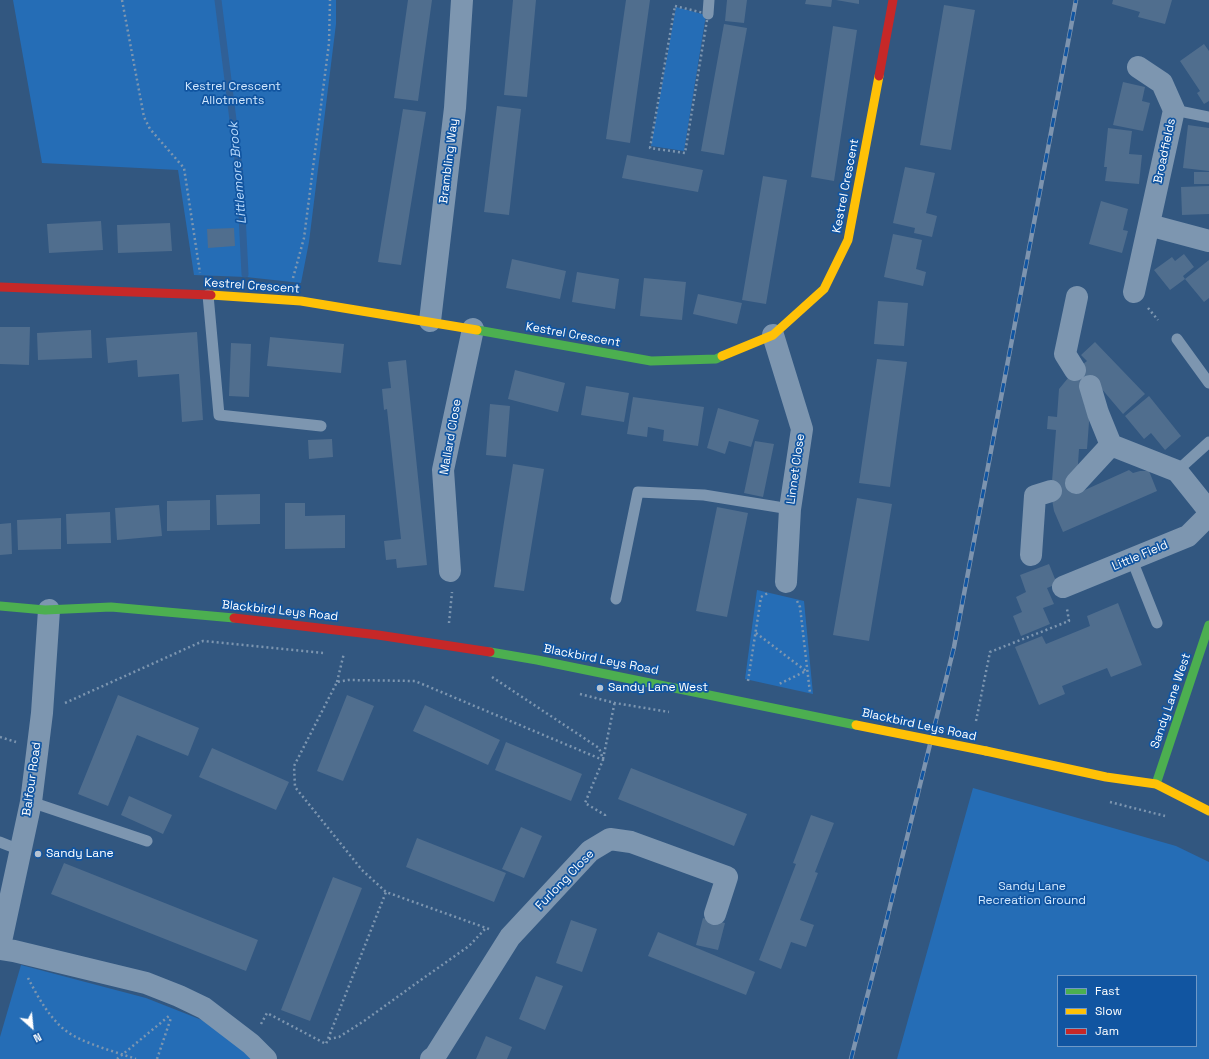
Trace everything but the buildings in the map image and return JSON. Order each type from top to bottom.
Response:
[{"type":"street","name":"Brambling Way","points":[[430,321],[455,108],[462,0]]},
{"type":"street","name":"Kestrel Crescent","points":[[0,287],[206,295],[289,300],[430,321],[651,361],[716,359],[773,335],[824,289],[848,240],[892,0]]},
{"type":"street","name":"Broadfields","points":[[1134,292],[1174,110],[1162,83],[1138,67]]},
{"type":"street","points":[[1148,224],[1209,241]]},
{"type":"street","points":[[1076,370],[1066,354],[1077,297]]},
{"type":"street","name":"Mallard Close","points":[[450,571],[443,470],[473,329]]},
{"type":"street","name":"Linnet Close","points":[[773,335],[802,429],[790,510],[786,582]]},
{"type":"street","points":[[1090,386],[1098,413],[1111,445],[1177,470],[1209,511]]},
{"type":"street","points":[[1076,483],[1111,445]]},
{"type":"street","points":[[1031,555],[1034,496],[1051,491]]},
{"type":"street","name":"Little Field","points":[[1063,587],[1188,536],[1209,514]]},
{"type":"street","name":"Blackbird Leys Road","points":[[0,606],[49,610],[109,607],[188,613],[348,630],[529,658],[745,701],[1106,777],[1156,784],[1209,811]]},
{"type":"street","name":"Balfour Road","points":[[5,949],[20,850],[30,802],[42,713],[49,610]]},
{"type":"street","name":"Sandy Lane West","points":[[1156,784],[1209,625]]},
{"type":"street","points":[[610,839],[631,842],[727,878],[715,914]]},
{"type":"street","name":"Furlong Close","points":[[431,1059],[435,1056],[510,938],[590,851],[610,839]]},
{"type":"street","points":[[5,949],[146,983],[179,996],[204,1008],[258,1051]]},
{"type":"lane","points":[[708,14],[709,0]]},
{"type":"lane","points":[[1174,110],[1209,117]]},
{"type":"lane","points":[[206,295],[219,415],[321,426]]},
{"type":"lane","points":[[1177,339],[1209,384]]},
{"type":"lane","points":[[1177,470],[1209,442]]},
{"type":"lane","points":[[616,599],[638,492],[704,495],[790,510]]},
{"type":"lane","points":[[1132,560],[1157,623]]},
{"type":"lane","points":[[30,802],[147,841]]},
{"type":"lane","points":[[0,842],[20,850]]},
{"type":"path","points":[[122,0],[144,117],[150,129],[184,168],[206,295]]},
{"type":"path","points":[[289,300],[305,230],[329,43],[330,0]]},
{"type":"path","points":[[675,6],[708,14],[685,153],[650,148],[675,6]]},
{"type":"path","points":[[745,701],[761,597],[786,582],[800,607],[806,671]]},
{"type":"path","points":[[976,720],[990,652],[1069,621],[1063,587]]},
{"type":"path","points":[[447,645],[452,592]]},
{"type":"path","points":[[756,633],[806,671]]},
{"type":"path","points":[[42,713],[203,641],[328,653]]},
{"type":"path","points":[[344,654],[337,682],[294,766],[295,787],[362,870],[386,892],[510,938]]},
{"type":"path","points":[[745,701],[806,671]]},
{"type":"path","points":[[486,673],[599,748],[603,760]]},
{"type":"path","points":[[610,839],[605,815],[585,803],[603,760],[621,676]]},
{"type":"path","points":[[337,682],[348,680],[415,681],[603,760]]},
{"type":"path","points":[[258,1051],[267,1013],[326,1044],[386,892]]},
{"type":"path","points":[[328,1039],[339,1037],[364,1021],[452,959],[469,946],[486,928]]},
{"type":"path","points":[[5,949],[58,1023],[74,1036],[136,1059]]},
{"type":"path","points":[[117,1059],[173,1012],[157,1059]]},
{"type":"green space","name":"Kestrel Crescent Allotments","points":[[13,0],[336,0],[336,24],[309,242],[301,283],[246,277],[194,275],[178,170],[42,163]]},
{"type":"green space","points":[[676,7],[706,15],[684,151],[651,146]]},
{"type":"green space","points":[[757,590],[804,601],[813,694],[745,679]]},
{"type":"green space","name":"Sandy Lane Recreation Ground","points":[[973,788],[1176,846],[1209,862],[1209,1059],[897,1059]]},
{"type":"green space","points":[[21,965],[146,998],[212,1024],[252,1059],[0,1059],[0,1037]]},
{"type":"waterway","name":"Littlemore Brook","points":[[218,0],[240,176],[245,274]]},
{"type":"railway","points":[[851,1059],[954,647],[1076,0]]},
{"type":"traffic: fast","points":[[477,330],[651,361],[716,359],[722,356]]},
{"type":"traffic: fast","points":[[0,606],[45,610],[111,607],[234,618]]},
{"type":"traffic: fast","points":[[1156,784],[1209,625]]},
{"type":"traffic: fast","points":[[490,652],[537,660],[856,725]]},
{"type":"traffic: slow","points":[[722,356],[773,335],[824,289],[848,240],[879,76]]},
{"type":"traffic: slow","points":[[211,295],[301,301],[477,330]]},
{"type":"traffic: slow","points":[[856,725],[986,751]]},
{"type":"traffic: slow","points":[[986,751],[1106,777],[1156,784],[1209,811]]},
{"type":"traffic: jam","points":[[879,76],[893,0]]},
{"type":"traffic: jam","points":[[0,287],[211,295]]},
{"type":"traffic: jam","points":[[234,618],[378,635],[490,652]]},
{"type":"place","name":"Sandy Lane West","points":[[600,688]]},
{"type":"place","name":"Sandy Lane","points":[[38,854]]}]
